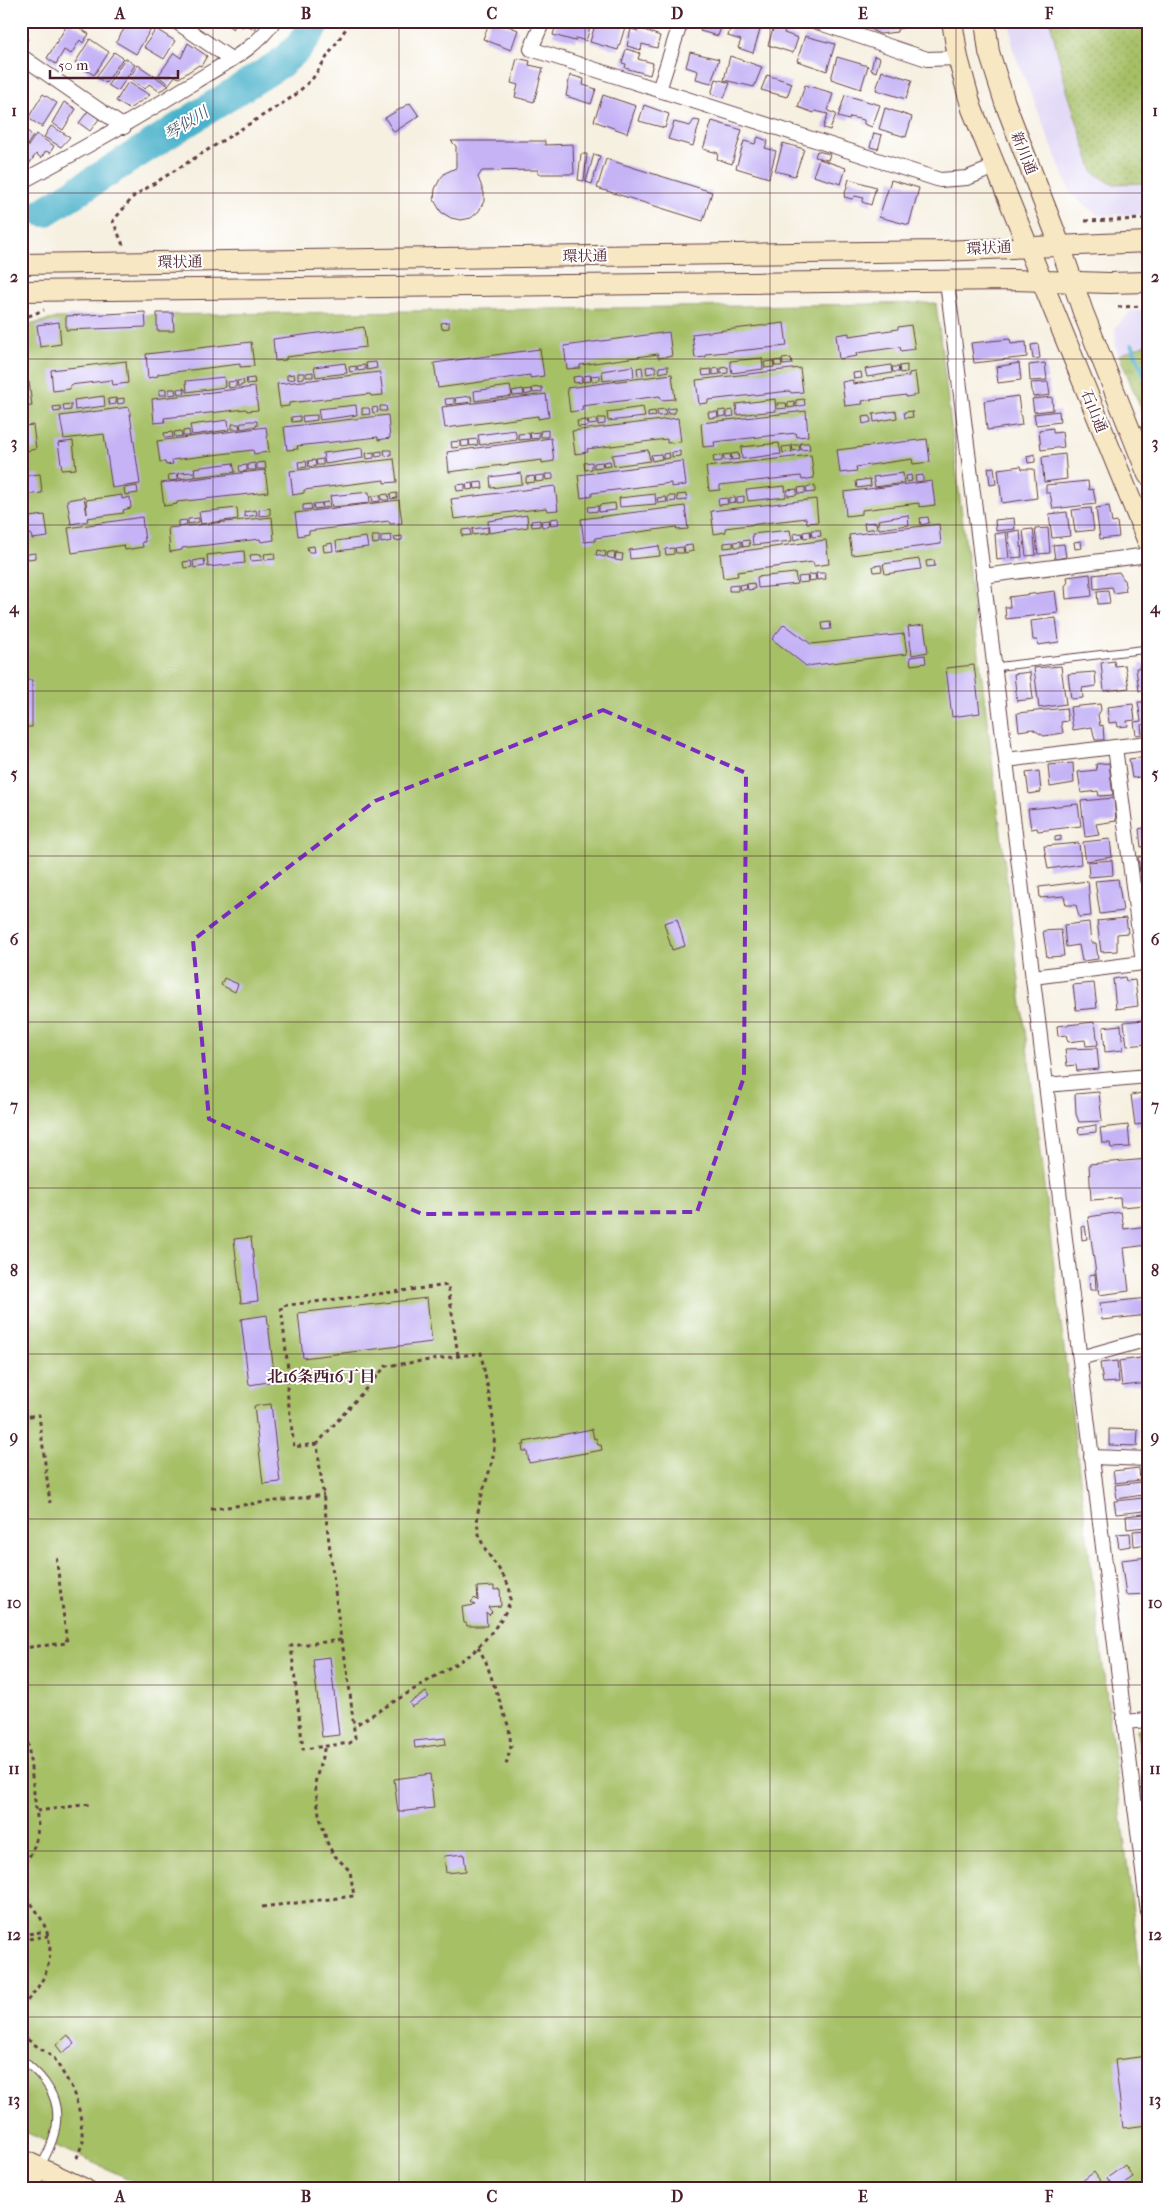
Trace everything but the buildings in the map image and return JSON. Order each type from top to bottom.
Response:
[{"type":"main road","points":[[952,21],[958,58],[972,109],[1040,280]]},
{"type":"main road","name":"新川通","points":[[985,21],[989,52],[1005,103],[1060,245],[1072,282]]},
{"type":"main road","name":"環状通","points":[[21,264],[942,251],[1148,242]]},
{"type":"main road","name":"環状通","points":[[21,291],[1040,280],[1148,282]]},
{"type":"main road","name":"石山通","points":[[1040,280],[1148,542]]},
{"type":"main road","name":"石山通","points":[[1072,282],[1148,475]]},
{"type":"main road","points":[[21,2159],[85,2189]]},
{"type":"main road","points":[[28,2189],[39,2168]]},
{"type":"street","points":[[175,21],[231,59]]},
{"type":"street","points":[[21,181],[124,127],[249,47],[274,21]]},
{"type":"street","points":[[543,21],[531,49],[940,180],[966,178],[995,167]]},
{"type":"street","points":[[659,90],[681,21]]},
{"type":"street","points":[[816,22],[927,59],[958,58]]},
{"type":"street","points":[[21,56],[124,127]]},
{"type":"street","points":[[947,282],[1124,1722],[1141,1808],[1148,1912]]},
{"type":"street","points":[[983,576],[1148,555]]},
{"type":"street","points":[[1006,760],[1148,743]]},
{"type":"street","points":[[1033,976],[1143,963],[1114,747]]},
{"type":"street","points":[[1046,1085],[1148,1076]]},
{"type":"street","points":[[1080,1358],[1148,1339]]},
{"type":"street","points":[[1091,1457],[1148,1459]]},
{"type":"street","points":[[1124,1722],[1148,1720]]},
{"type":"lane","points":[[994,667],[1148,649]]},
{"type":"lane","points":[[21,2059],[42,2078],[50,2090],[57,2113],[54,2140],[39,2168]]},
{"type":"path","points":[[123,246],[113,220],[134,196],[294,96],[313,78],[351,21]]},
{"type":"path","points":[[1085,221],[1148,219]]},
{"type":"path","points":[[1118,307],[1148,306]]},
{"type":"path","points":[[21,319],[46,309]]},
{"type":"path","points":[[354,1726],[478,1648],[507,1611],[510,1594],[503,1573],[492,1562],[483,1546],[478,1526],[479,1506],[490,1471],[494,1437],[481,1353],[386,1366],[318,1444],[294,1447],[287,1390],[288,1369],[281,1306],[448,1285],[458,1356]]},
{"type":"path","points":[[21,1417],[39,1415],[50,1503]]},
{"type":"path","points":[[318,1444],[341,1640],[346,1658],[356,1738],[350,1742],[303,1749],[291,1646],[341,1640]]},
{"type":"path","points":[[211,1509],[324,1495]]},
{"type":"path","points":[[21,1648],[66,1643],[56,1555]]},
{"type":"path","points":[[478,1648],[486,1662],[509,1728],[511,1746],[506,1764]]},
{"type":"path","points":[[21,1687],[38,1830],[31,1855],[21,1867]]},
{"type":"path","points":[[262,1907],[354,1896],[350,1871],[333,1854],[327,1842],[319,1814],[315,1783],[325,1746]]},
{"type":"path","points":[[37,1811],[90,1804]]},
{"type":"path","points":[[21,1890],[39,1912],[48,1936],[50,1955],[46,1975],[34,1994],[21,2007]]},
{"type":"path","points":[[21,1935],[41,1932]]},
{"type":"path","points":[[21,1940],[48,1936]]},
{"type":"highlighted area","points":[[603,710],[746,773],[744,1077],[697,1212],[422,1214],[209,1119],[193,940],[375,801]]},
{"type":"shaded area","points":[[1010,21],[1148,21],[1148,214],[1098,215],[1071,194],[1013,50]]},
{"type":"shaded area","points":[[1148,310],[1148,424],[1116,348],[1115,328],[1131,311]]},
{"type":"green space","points":[[1050,21],[1148,21],[1148,183],[1112,184],[1093,172],[1066,87]]},
{"type":"green space","points":[[936,303],[1148,2034],[1148,2189],[151,2189],[21,2130],[21,327],[57,318],[89,316]]},
{"type":"green space","points":[[1148,343],[1148,426],[1119,355]]},
{"type":"green space","points":[[1148,1729],[1148,1753],[1140,1753],[1137,1730]]},
{"type":"waterway","name":"琴似川","points":[[44,212],[281,63],[299,47],[317,21]]},
{"type":"waterway","points":[[1132,345],[1148,384]]},
{"type":"district","name":"北16条西16丁目","points":[[321,1376]]}]
